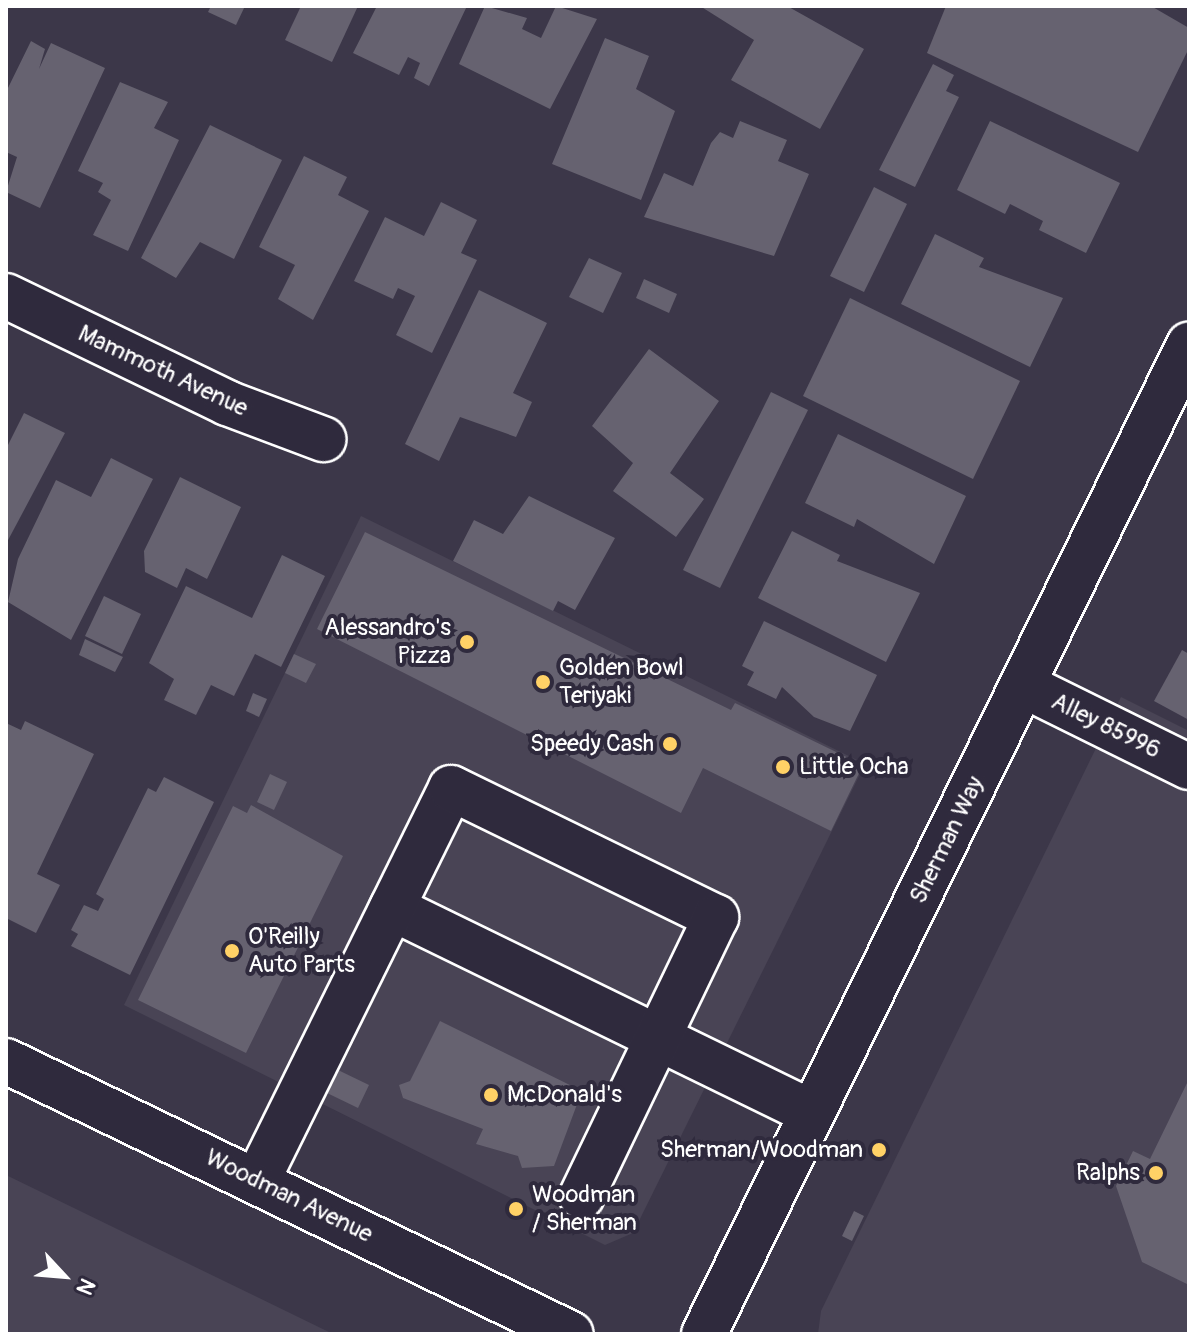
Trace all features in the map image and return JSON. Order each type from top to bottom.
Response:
[{"type":"main road","name":"Mammoth Avenue","points":[[6,296],[227,403],[323,439]]},
{"type":"main road","name":"Sherman Way","points":[[704,1334],[1189,345]]},
{"type":"main road","name":"Alley 85996","points":[[1023,685],[1189,767]]},
{"type":"main road","points":[[257,1181],[451,788],[716,917],[582,1196]]},
{"type":"main road","points":[[392,908],[812,1113]]},
{"type":"main road","name":"Woodman Avenue","points":[[6,1061],[571,1334]]},
{"type":"shaded area","points":[[361,516],[865,764],[633,1233],[605,1245],[124,1005]]},
{"type":"shaded area","points":[[1121,697],[1189,731],[1189,1334],[818,1334],[821,1311]]},
{"type":"shaded area","points":[[6,1175],[333,1334],[6,1334]]},
{"type":"building","points":[[211,6],[245,6],[236,25],[208,12]]},
{"type":"building","points":[[301,6],[358,6],[332,62],[285,40]]},
{"type":"building","points":[[377,6],[467,6],[429,86],[414,78],[420,63],[408,57],[399,75],[353,53]]},
{"type":"building","points":[[485,6],[527,18],[522,29],[541,38],[556,6],[597,19],[550,109],[459,64]]},
{"type":"building","points":[[700,6],[787,6],[864,49],[820,129],[731,80],[754,40]]},
{"type":"building","points":[[946,6],[1151,6],[1189,28],[1189,48],[1138,152],[927,53]]},
{"type":"building","points":[[605,38],[649,56],[636,89],[675,111],[641,200],[552,164]]},
{"type":"building","points":[[31,41],[45,49],[39,69],[51,43],[105,68],[40,208],[6,192],[17,157],[6,152],[6,92]]},
{"type":"building","points":[[933,64],[954,75],[946,91],[959,97],[915,187],[879,170]]},
{"type":"building","points":[[120,82],[168,102],[154,128],[179,140],[128,251],[93,235],[111,200],[98,192],[103,183],[78,171]]},
{"type":"building","points":[[740,121],[787,140],[778,161],[809,174],[774,256],[644,217],[664,173],[693,186],[711,143],[720,132],[733,138]]},
{"type":"building","points":[[990,121],[1120,183],[1086,253],[1039,230],[1043,221],[1010,204],[1005,214],[957,190]]},
{"type":"building","points":[[210,125],[282,160],[234,259],[200,242],[176,278],[141,258]]},
{"type":"building","points":[[304,156],[347,177],[338,195],[369,211],[313,320],[278,299],[295,265],[259,247]]},
{"type":"building","points":[[874,187],[907,204],[864,292],[830,276]]},
{"type":"building","points":[[441,202],[477,220],[461,253],[477,260],[432,353],[396,335],[415,296],[398,288],[393,299],[354,281],[385,217],[424,236]]},
{"type":"building","points":[[935,234],[984,258],[979,267],[1063,298],[1030,367],[901,304]]},
{"type":"building","points":[[589,258],[622,273],[603,313],[569,297]]},
{"type":"building","points":[[644,279],[677,294],[669,313],[636,298]]},
{"type":"building","points":[[479,290],[547,323],[513,393],[532,402],[516,437],[460,417],[439,461],[405,444]]},
{"type":"building","points":[[850,298],[1020,381],[973,479],[803,396]]},
{"type":"building","points":[[649,349],[719,401],[670,473],[704,499],[676,537],[613,491],[633,463],[592,426]]},
{"type":"building","points":[[771,392],[808,410],[720,588],[683,570]]},
{"type":"building","points":[[24,413],[65,433],[6,544],[6,449]]},
{"type":"building","points":[[838,434],[966,496],[934,564],[857,519],[854,527],[805,503]]},
{"type":"building","points":[[111,458],[153,479],[71,640],[8,602],[18,559],[56,480],[91,497]]},
{"type":"building","points":[[180,477],[241,507],[207,579],[186,568],[177,588],[145,572],[144,551]]},
{"type":"building","points":[[529,496],[615,538],[575,610],[558,601],[553,611],[453,561],[474,520],[503,534]]},
{"type":"building","points":[[792,531],[840,555],[837,561],[920,593],[886,662],[758,598]]},
{"type":"building","points":[[365,532],[731,710],[735,703],[863,765],[831,831],[703,768],[681,813],[317,629]]},
{"type":"building","points":[[282,555],[325,576],[281,667],[255,654],[234,696],[211,685],[196,715],[164,700],[174,679],[149,663],[186,586],[252,618]]},
{"type":"building","points":[[104,596],[141,614],[122,654],[85,636]]},
{"type":"building","points":[[764,621],[877,675],[850,731],[814,717],[782,687],[776,699],[747,685],[754,672],[742,666]]},
{"type":"building","points":[[85,639],[123,657],[115,672],[79,655]]},
{"type":"building","points":[[1182,650],[1189,654],[1189,720],[1154,701]]},
{"type":"building","points":[[294,654],[316,664],[306,683],[285,673]]},
{"type":"building","points":[[253,693],[267,699],[259,717],[246,711]]},
{"type":"building","points":[[25,721],[94,754],[37,874],[60,885],[36,933],[6,918],[6,723],[21,730]]},
{"type":"building","points":[[270,774],[287,782],[274,810],[257,802]]},
{"type":"building","points":[[164,777],[214,802],[130,975],[71,946],[78,934],[71,930],[84,905],[98,911],[104,899],[96,894],[148,788],[156,792]]},
{"type":"building","name":"O'Reilly Auto Parts","points":[[251,805],[343,856],[246,1053],[138,1000],[233,806],[247,813]]},
{"type":"building","name":"McDonald's","points":[[440,1021],[582,1091],[554,1166],[522,1168],[518,1156],[476,1144],[483,1129],[403,1098],[399,1085],[410,1081]]},
{"type":"building","points":[[338,1070],[369,1085],[358,1108],[327,1093]]},
{"type":"building","name":"Ralphs","points":[[1189,1079],[1189,1285],[1142,1262],[1116,1186],[1133,1151],[1150,1159]]},
{"type":"building","points":[[854,1211],[864,1216],[852,1241],[842,1236]]},
{"type":"place","name":"Alessandro's Pizza","points":[[467,642]]},
{"type":"place","name":"Golden Bowl Teriyaki","points":[[543,682]]},
{"type":"place","name":"Speedy Cash","points":[[670,744]]},
{"type":"place","name":"Little Ocha","points":[[783,767]]},
{"type":"place","name":"O'Reilly Auto Parts","points":[[232,951]]},
{"type":"place","name":"McDonald's","points":[[491,1095]]},
{"type":"place","name":"Sherman/Woodman","points":[[879,1150]]},
{"type":"place","name":"Ralphs","points":[[1156,1173]]},
{"type":"place","name":"Woodman / Sherman","points":[[516,1209]]}]
